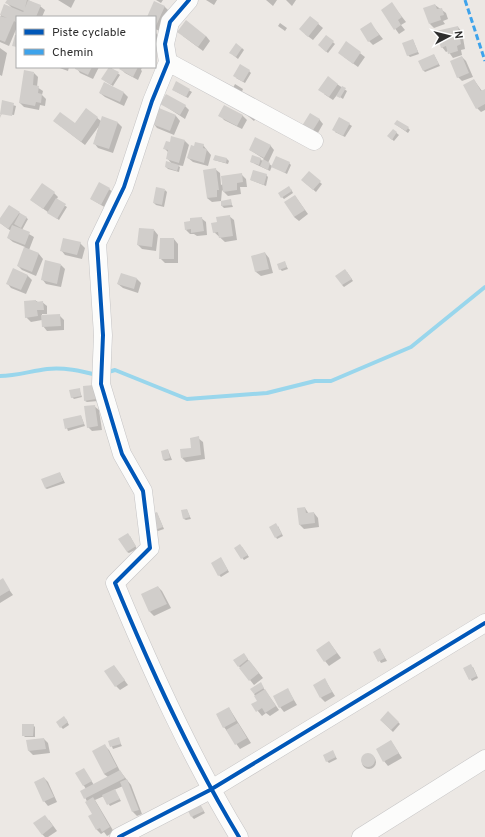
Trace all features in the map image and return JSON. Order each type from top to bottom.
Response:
[{"type":"street","points":[[189,0],[170,22],[165,44],[168,62],[149,108],[124,187],[97,244],[104,335],[101,384],[122,454],[143,491],[150,548],[115,582],[149,665],[210,790],[239,837]]},
{"type":"street","points":[[168,62],[314,141]]},
{"type":"street","points":[[119,837],[210,790],[485,623]]},
{"type":"street","points":[[361,837],[485,759]]},
{"type":"building","points":[[7,0],[27,0],[25,8],[28,0],[41,5],[36,16],[16,16],[16,22],[14,21],[5,42],[0,40],[0,16],[7,18],[0,15],[4,4],[23,12],[24,11],[5,3]]},
{"type":"building","points":[[154,1],[165,6],[156,26],[156,16],[147,16]]},
{"type":"building","points":[[392,2],[402,17],[398,20],[401,25],[394,30],[381,10]]},
{"type":"building","points":[[435,4],[437,9],[442,8],[444,15],[440,16],[441,20],[429,24],[423,8]]},
{"type":"building","points":[[310,16],[319,23],[308,37],[299,29]]},
{"type":"building","points":[[186,20],[206,36],[198,47],[177,32]]},
{"type":"building","points":[[371,22],[379,35],[368,42],[360,29]]},
{"type":"building","points":[[458,26],[461,44],[457,46],[458,51],[448,54],[446,46],[441,48],[436,31]]},
{"type":"building","points":[[15,35],[16,35],[16,47],[12,46]]},
{"type":"building","points":[[326,35],[334,41],[326,52],[318,45]]},
{"type":"building","points":[[413,39],[418,52],[407,56],[402,43]]},
{"type":"building","points":[[346,41],[361,52],[353,64],[338,53]]},
{"type":"building","points":[[236,43],[242,48],[236,57],[229,53]]},
{"type":"building","points":[[434,54],[439,64],[423,71],[418,61]]},
{"type":"building","points":[[462,56],[469,73],[457,78],[450,61]]},
{"type":"building","points":[[240,64],[250,70],[243,82],[233,76]]},
{"type":"building","points":[[75,68],[92,68],[88,75]]},
{"type":"building","points":[[108,68],[119,72],[111,85],[101,79]]},
{"type":"building","points":[[120,68],[138,68],[133,77],[119,69]]},
{"type":"building","points":[[24,70],[34,72],[33,85],[39,86],[38,93],[42,94],[41,103],[36,102],[35,106],[19,103]]},
{"type":"building","points":[[328,76],[338,84],[329,97],[318,90]]},
{"type":"building","points":[[474,79],[481,91],[485,89],[485,104],[476,109],[463,85]]},
{"type":"building","points":[[176,81],[190,89],[186,97],[172,90]]},
{"type":"building","points":[[104,82],[124,92],[120,102],[99,93]]},
{"type":"building","points":[[342,86],[346,88],[340,98],[336,96]]},
{"type":"building","points":[[166,94],[186,105],[180,115],[160,104]]},
{"type":"building","points":[[2,100],[14,103],[12,116],[0,114]]},
{"type":"building","points":[[224,105],[243,115],[237,126],[218,116]]},
{"type":"building","points":[[86,108],[98,117],[81,142],[53,121],[60,112],[75,123]]},
{"type":"building","points":[[159,108],[176,115],[170,131],[152,124]]},
{"type":"building","points":[[310,113],[320,119],[310,135],[300,129]]},
{"type":"building","points":[[102,116],[118,122],[109,149],[93,144]]},
{"type":"building","points":[[339,117],[350,123],[343,136],[332,130]]},
{"type":"building","points":[[397,120],[409,127],[406,131],[394,124]]},
{"type":"building","points":[[393,129],[397,132],[392,140],[387,136]]},
{"type":"building","points":[[171,136],[185,140],[179,163],[166,159],[168,150],[163,149],[166,141],[170,142]]},
{"type":"building","points":[[255,137],[271,145],[264,158],[249,150]]},
{"type":"building","points":[[195,142],[204,144],[203,148],[207,149],[204,163],[187,158],[191,145],[194,146]]},
{"type":"building","points":[[215,155],[227,158],[226,163],[213,160]]},
{"type":"building","points":[[252,155],[261,158],[259,165],[250,162]]},
{"type":"building","points":[[276,156],[290,162],[285,173],[271,167]]},
{"type":"building","points":[[263,159],[270,163],[268,170],[260,166]]},
{"type":"building","points":[[166,161],[179,165],[177,171],[165,167]]},
{"type":"building","points":[[216,168],[219,190],[217,190],[217,197],[207,198],[203,170]]},
{"type":"building","points":[[253,170],[267,174],[264,185],[250,180]]},
{"type":"building","points":[[309,171],[321,181],[313,190],[301,180]]},
{"type":"building","points":[[242,173],[243,182],[237,183],[237,190],[223,192],[221,176]]},
{"type":"building","points":[[99,182],[110,188],[101,205],[90,199]]},
{"type":"building","points":[[42,183],[55,192],[43,209],[30,200]]},
{"type":"building","points":[[289,186],[292,191],[281,198],[278,193]]},
{"type":"building","points":[[156,187],[165,189],[162,205],[153,203]]},
{"type":"building","points":[[295,195],[305,210],[294,217],[284,202]]},
{"type":"building","points":[[56,198],[66,204],[57,219],[47,213]]},
{"type":"building","points":[[231,199],[232,205],[221,206],[221,201]]},
{"type":"building","points":[[9,205],[20,212],[8,229],[0,223],[0,218]]},
{"type":"building","points":[[20,213],[27,217],[21,228],[14,224]]},
{"type":"building","points":[[230,215],[233,236],[219,238],[218,232],[213,233],[211,223],[217,222],[216,217]]},
{"type":"building","points":[[202,217],[204,231],[191,233],[191,229],[185,230],[184,222],[190,221],[190,218]]},
{"type":"building","points":[[12,225],[30,232],[25,245],[7,238]]},
{"type":"building","points":[[139,228],[154,229],[152,247],[137,245]]},
{"type":"building","points":[[63,238],[81,242],[77,255],[60,251]]},
{"type":"building","points":[[160,238],[174,238],[174,259],[159,259]]},
{"type":"building","points":[[24,247],[39,253],[32,272],[17,266]]},
{"type":"building","points":[[265,252],[269,269],[255,272],[251,256]]},
{"type":"building","points":[[45,260],[61,264],[57,284],[41,280]]},
{"type":"building","points":[[285,261],[287,267],[279,270],[277,264]]},
{"type":"building","points":[[13,268],[28,275],[21,290],[6,284]]},
{"type":"building","points":[[345,269],[352,279],[342,285],[335,276]]},
{"type":"building","points":[[121,273],[137,278],[134,289],[117,284]]},
{"type":"building","points":[[36,300],[36,302],[43,301],[44,310],[37,310],[38,316],[25,318],[24,301]]},
{"type":"building","points":[[60,314],[61,326],[42,327],[41,315]]},
{"type":"building","points":[[94,385],[96,399],[84,401],[83,386]]},
{"type":"building","points":[[80,388],[81,396],[71,398],[69,390]]},
{"type":"building","points":[[95,405],[98,426],[87,428],[84,406]]},
{"type":"building","points":[[81,415],[84,424],[65,429],[63,419]]},
{"type":"building","points":[[199,436],[201,455],[181,458],[180,449],[191,448],[190,438]]},
{"type":"building","points":[[168,449],[170,458],[163,460],[161,451]]},
{"type":"building","points":[[60,472],[63,481],[45,488],[41,479]]},
{"type":"building","points":[[305,507],[306,513],[314,512],[315,523],[299,525],[297,508]]},
{"type":"building","points":[[187,509],[190,517],[183,519],[181,510]]},
{"type":"building","points":[[157,512],[163,527],[155,530],[149,515]]},
{"type":"building","points":[[276,523],[282,534],[275,538],[269,527]]},
{"type":"building","points":[[128,533],[136,546],[127,552],[118,539]]},
{"type":"building","points":[[240,544],[248,555],[241,559],[234,548]]},
{"type":"building","points":[[221,557],[228,570],[218,576],[211,563]]},
{"type":"building","points":[[3,578],[10,590],[0,596],[0,580]]},
{"type":"building","points":[[158,586],[167,604],[149,612],[141,594]]},
{"type":"building","points":[[329,641],[337,653],[324,662],[316,650]]},
{"type":"building","points":[[380,648],[385,658],[378,662],[373,652]]},
{"type":"building","points":[[244,653],[248,659],[238,667],[233,660]]},
{"type":"building","points":[[249,660],[259,673],[249,681],[239,668]]},
{"type":"building","points":[[471,664],[477,676],[469,680],[463,668]]},
{"type":"building","points":[[114,665],[125,680],[115,687],[104,671]]},
{"type":"building","points":[[325,678],[332,692],[320,698],[313,685]]},
{"type":"building","points":[[261,682],[264,688],[254,694],[250,689]]},
{"type":"building","points":[[288,688],[294,700],[279,708],[273,696]]},
{"type":"building","points":[[265,689],[276,706],[265,713],[262,708],[256,712],[251,704],[257,701],[254,696]]},
{"type":"building","points":[[229,707],[236,721],[223,728],[216,714]]},
{"type":"building","points":[[388,711],[399,722],[391,730],[380,720]]},
{"type":"building","points":[[64,716],[68,722],[60,728],[56,722]]},
{"type":"building","points":[[238,723],[247,738],[235,745],[226,730]]},
{"type":"building","points":[[22,724],[34,724],[33,736],[22,736]]},
{"type":"building","points":[[119,737],[121,744],[110,747],[108,741]]},
{"type":"building","points":[[44,738],[46,749],[28,751],[26,740]]},
{"type":"building","points":[[391,740],[399,753],[383,762],[376,749]]},
{"type":"building","points":[[105,744],[117,767],[104,774],[92,751]]},
{"type":"building","points":[[333,750],[336,757],[326,762],[323,755]]},
{"type":"building","points":[[368,753],[373,755],[375,760],[373,765],[368,767],[363,765],[361,760],[363,755]]},
{"type":"building","points":[[84,768],[92,781],[83,786],[75,773]]},
{"type":"building","points":[[120,770],[125,778],[84,799],[80,791]]},
{"type":"building","points":[[44,777],[54,797],[43,802],[34,782]]},
{"type":"building","points":[[127,779],[139,810],[132,812],[120,782]]},
{"type":"building","points":[[115,789],[120,799],[107,805],[102,795]]},
{"type":"building","points":[[93,797],[110,827],[102,832],[100,828],[96,830],[88,816],[92,814],[85,802]]},
{"type":"building","points":[[199,802],[204,811],[191,817],[187,809]]},
{"type":"building","points":[[45,815],[53,826],[42,835],[33,823]]},
{"type":"waterway","points":[[105,373],[115,370],[187,399],[267,393],[315,381],[331,381],[411,347],[485,287]]},
{"type":"waterway","points":[[0,376],[53,369],[72,370],[97,375]]},
{"type":"marked path","points":[[465,0],[485,61]]},
{"type":"cycle path","points":[[189,0],[170,22],[165,44],[168,62],[152,101],[124,187],[97,243],[103,335],[101,384],[122,454],[143,491],[150,548],[115,583],[172,712],[204,775],[239,837]]},
{"type":"cycle path","points":[[119,837],[210,790],[485,623]]}]
